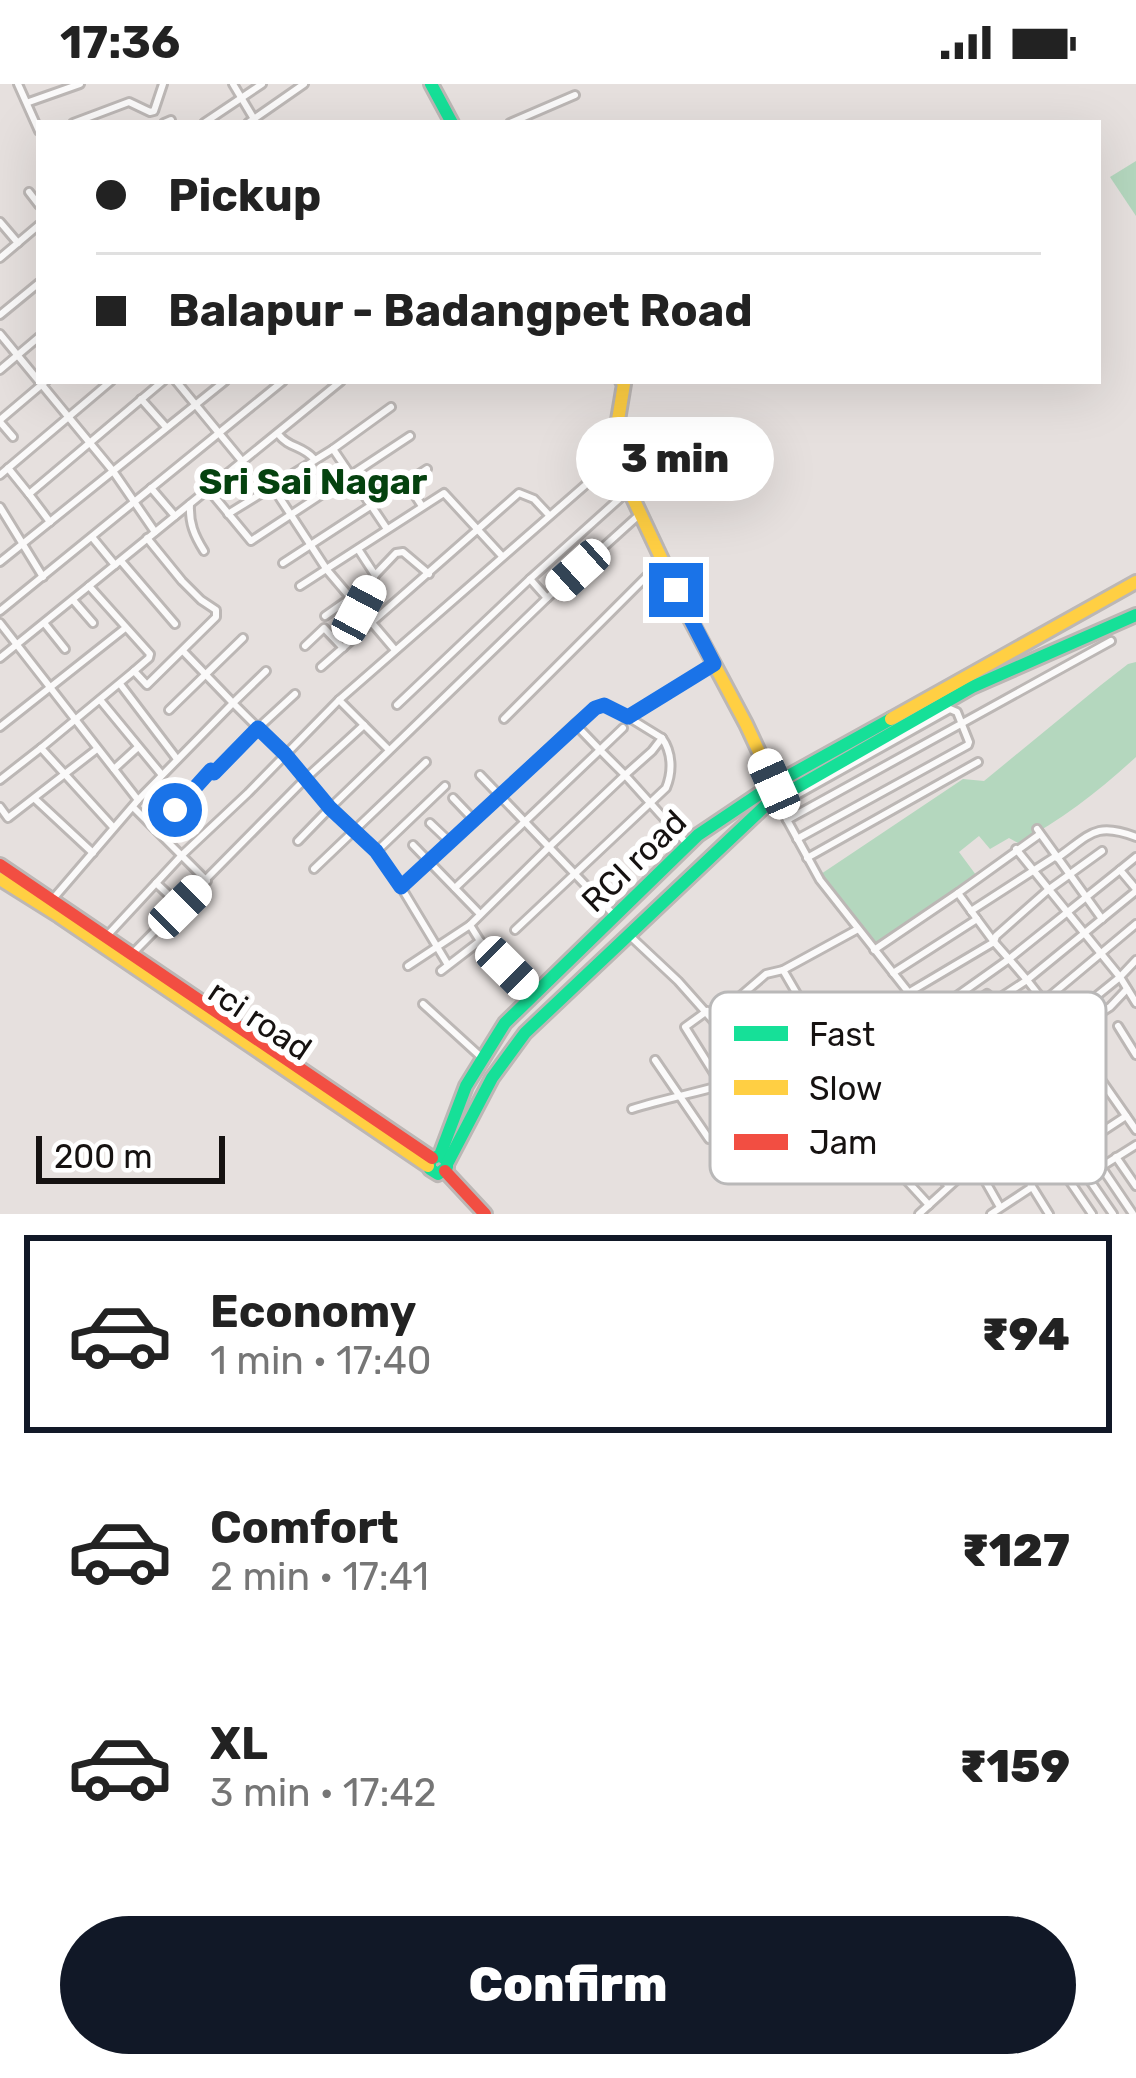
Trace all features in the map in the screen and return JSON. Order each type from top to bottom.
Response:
[{"type":"main road","points":[[431,84],[450,120]]},
{"type":"main road","points":[[622,384],[615,460],[746,724],[776,795]]},
{"type":"main road","name":"RCI road","points":[[438,1163],[462,1093],[480,1056],[505,1023],[717,820],[776,795],[1136,582]]},
{"type":"main road","points":[[438,1163],[469,1126],[507,1056],[536,1023],[776,795],[972,687],[1136,615]]},
{"type":"main road","points":[[1066,622],[1075,640]]},
{"type":"main road","points":[[671,862],[686,878]]},
{"type":"main road","name":"RCI road","points":[[0,865],[150,974],[438,1163],[485,1214]]},
{"type":"main road","points":[[0,879],[150,974]]},
{"type":"street","points":[[18,84],[36,123]]},
{"type":"street","points":[[28,102],[80,84]]},
{"type":"street","points":[[154,111],[163,84]]},
{"type":"street","points":[[233,84],[251,120]]},
{"type":"street","points":[[208,120],[262,84]]},
{"type":"street","points":[[252,120],[304,84]]},
{"type":"street","points":[[516,120],[575,95]]},
{"type":"street","points":[[81,120],[129,102],[154,111],[162,120]]},
{"type":"street","points":[[536,111],[540,120]]},
{"type":"street","points":[[29,192],[36,201]]},
{"type":"street","points":[[0,222],[18,243]]},
{"type":"street","points":[[0,258],[36,228]]},
{"type":"street","points":[[0,314],[36,285]]},
{"type":"street","points":[[0,334],[36,375]]},
{"type":"street","points":[[0,370],[36,340]]},
{"type":"street","points":[[13,437],[0,421],[43,384]]},
{"type":"street","points":[[45,384],[155,532]]},
{"type":"street","points":[[0,475],[107,384]]},
{"type":"street","points":[[29,494],[159,384]]},
{"type":"street","points":[[179,384],[242,461]]},
{"type":"street","points":[[0,562],[221,384]]},
{"type":"street","points":[[0,611],[280,384]]},
{"type":"street","points":[[0,658],[337,384]]},
{"type":"street","points":[[141,399],[166,428]]},
{"type":"street","points":[[228,514],[392,407]]},
{"type":"street","points":[[278,434],[287,445],[305,449],[314,459]]},
{"type":"street","points":[[208,489],[249,541],[410,436]]},
{"type":"street","points":[[333,449],[387,530]]},
{"type":"street","points":[[105,938],[339,700],[615,460]]},
{"type":"street","points":[[8,468],[50,522]]},
{"type":"street","points":[[283,563],[427,469]]},
{"type":"street","points":[[406,482],[422,506]]},
{"type":"street","points":[[272,486],[327,570],[395,650]]},
{"type":"street","points":[[151,488],[175,516]]},
{"type":"street","points":[[397,705],[628,491]]},
{"type":"street","points":[[301,586],[444,493],[502,556]]},
{"type":"street","points":[[321,668],[519,493],[534,499],[549,515]]},
{"type":"street","points":[[190,504],[189,519],[204,551]]},
{"type":"street","points":[[0,507],[43,577]]},
{"type":"street","points":[[298,841],[640,514]]},
{"type":"street","points":[[92,537],[175,624]]},
{"type":"street","points":[[134,671],[147,685],[216,616],[216,610],[182,581],[147,538]]},
{"type":"street","points":[[358,549],[375,574]]},
{"type":"street","points":[[359,610],[375,574],[396,553],[403,552],[429,574]]},
{"type":"street","points":[[504,719],[663,560]]},
{"type":"street","points":[[530,579],[548,598]]},
{"type":"street","points":[[0,779],[149,658],[89,586]]},
{"type":"street","points":[[325,616],[349,599]]},
{"type":"street","points":[[73,600],[93,623]]},
{"type":"street","points":[[0,623],[135,803],[207,881]]},
{"type":"street","points":[[44,623],[65,649]]},
{"type":"street","points":[[1,723],[125,628]]},
{"type":"street","points":[[305,646],[324,628],[343,648]]},
{"type":"street","points":[[169,710],[243,638]]},
{"type":"street","points":[[787,820],[1112,641]]},
{"type":"street","points":[[183,651],[376,851],[438,946],[445,968],[480,941]]},
{"type":"street","points":[[628,717],[714,664]]},
{"type":"street","points":[[52,901],[135,803],[266,670]]},
{"type":"street","points":[[120,684],[177,759]]},
{"type":"street","points":[[157,830],[211,770],[214,773],[295,694]]},
{"type":"street","points":[[339,700],[389,750]]},
{"type":"street","points":[[101,701],[162,775]]},
{"type":"street","points":[[401,887],[575,724],[604,705],[662,738],[670,755],[670,778],[666,788],[515,930]]},
{"type":"street","points":[[797,840],[968,745],[957,712],[950,709],[776,795],[787,820],[797,840],[807,858],[907,992]]},
{"type":"street","points":[[575,724],[688,845]]},
{"type":"street","points":[[130,956],[364,725]]},
{"type":"street","points":[[455,888],[623,728]]},
{"type":"street","points":[[408,966],[470,925],[662,738]]},
{"type":"street","points":[[41,748],[114,828]]},
{"type":"street","points":[[114,770],[137,748]]},
{"type":"street","points":[[0,807],[8,818],[98,749]]},
{"type":"street","points":[[314,869],[426,762]]},
{"type":"street","points":[[807,858],[978,762]]},
{"type":"street","points":[[481,775],[615,916]]},
{"type":"street","points":[[376,851],[446,786]]},
{"type":"street","points":[[454,798],[473,819]]},
{"type":"street","points":[[35,799],[93,853]]},
{"type":"street","points":[[430,823],[450,842]]},
{"type":"street","points":[[971,910],[1097,830],[1116,829],[1136,837]]},
{"type":"street","points":[[874,950],[1039,831],[1102,919]]},
{"type":"street","points":[[413,845],[479,914]]},
{"type":"street","points":[[1016,849],[1133,994],[1106,1011]]},
{"type":"street","points":[[910,992],[994,942],[995,936],[1048,890],[1102,851]]},
{"type":"street","points":[[963,992],[1136,856]]},
{"type":"street","points":[[1009,992],[1136,890],[1120,869]]},
{"type":"street","points":[[156,883],[171,897]]},
{"type":"street","points":[[958,893],[1036,992]]},
{"type":"street","points":[[892,973],[977,919]]},
{"type":"street","points":[[1056,992],[1136,924]]},
{"type":"street","points":[[470,925],[533,995]]},
{"type":"street","points":[[745,992],[766,974],[783,970],[858,929]]},
{"type":"street","points":[[628,934],[710,1014],[685,1027],[710,1067]]},
{"type":"street","points":[[1101,992],[1136,960]]},
{"type":"street","points":[[783,970],[796,992]]},
{"type":"street","points":[[423,1004],[480,1056]]},
{"type":"street","points":[[1118,1026],[1136,1054]]},
{"type":"street","points":[[655,1060],[709,1139]]},
{"type":"street","points":[[1106,1087],[1136,1130]]},
{"type":"street","points":[[632,1109],[710,1090]]},
{"type":"street","points":[[1106,1130],[1126,1116]]},
{"type":"street","points":[[1106,1164],[1136,1144]]},
{"type":"street","points":[[1116,1157],[1136,1186]]},
{"type":"street","points":[[1106,1174],[1133,1214]]},
{"type":"street","points":[[909,1184],[925,1210],[949,1186]]},
{"type":"street","points":[[984,1184],[995,1212],[1032,1187]]},
{"type":"street","points":[[1030,1184],[1049,1214]]},
{"type":"street","points":[[1072,1184],[1092,1214]]},
{"type":"street","points":[[1092,1184],[1113,1214]]},
{"type":"green space","points":[[1136,161],[1136,216],[1110,177]]},
{"type":"green space","points":[[1136,662],[1136,757],[1080,804],[1018,843],[1009,838],[990,849],[979,836],[959,852],[976,875],[876,946],[821,874],[963,779],[984,781]]},
{"type":"traffic: fast","points":[[431,84],[450,120]]},
{"type":"traffic: fast","points":[[447,1164],[492,1078],[525,1033],[766,805],[972,687],[1136,615]]},
{"type":"traffic: fast","points":[[440,1155],[447,1167],[438,1174],[430,1169],[430,1160],[440,1155],[466,1086],[505,1023],[698,835],[774,784],[891,719]]},
{"type":"traffic: slow","points":[[624,384],[615,460],[774,784]]},
{"type":"traffic: slow","points":[[891,719],[1136,582]]},
{"type":"traffic: slow","points":[[0,879],[428,1166]]},
{"type":"traffic: jam","points":[[0,865],[432,1158]]},
{"type":"traffic: jam","points":[[445,1171],[485,1214]]},
{"type":"district","name":"Sri Sai Nagar","points":[[313,481]]},
{"type":"route","points":[[175,810],[258,728],[376,851],[401,887],[595,708],[604,705],[628,717],[714,664],[676,590]]}]
